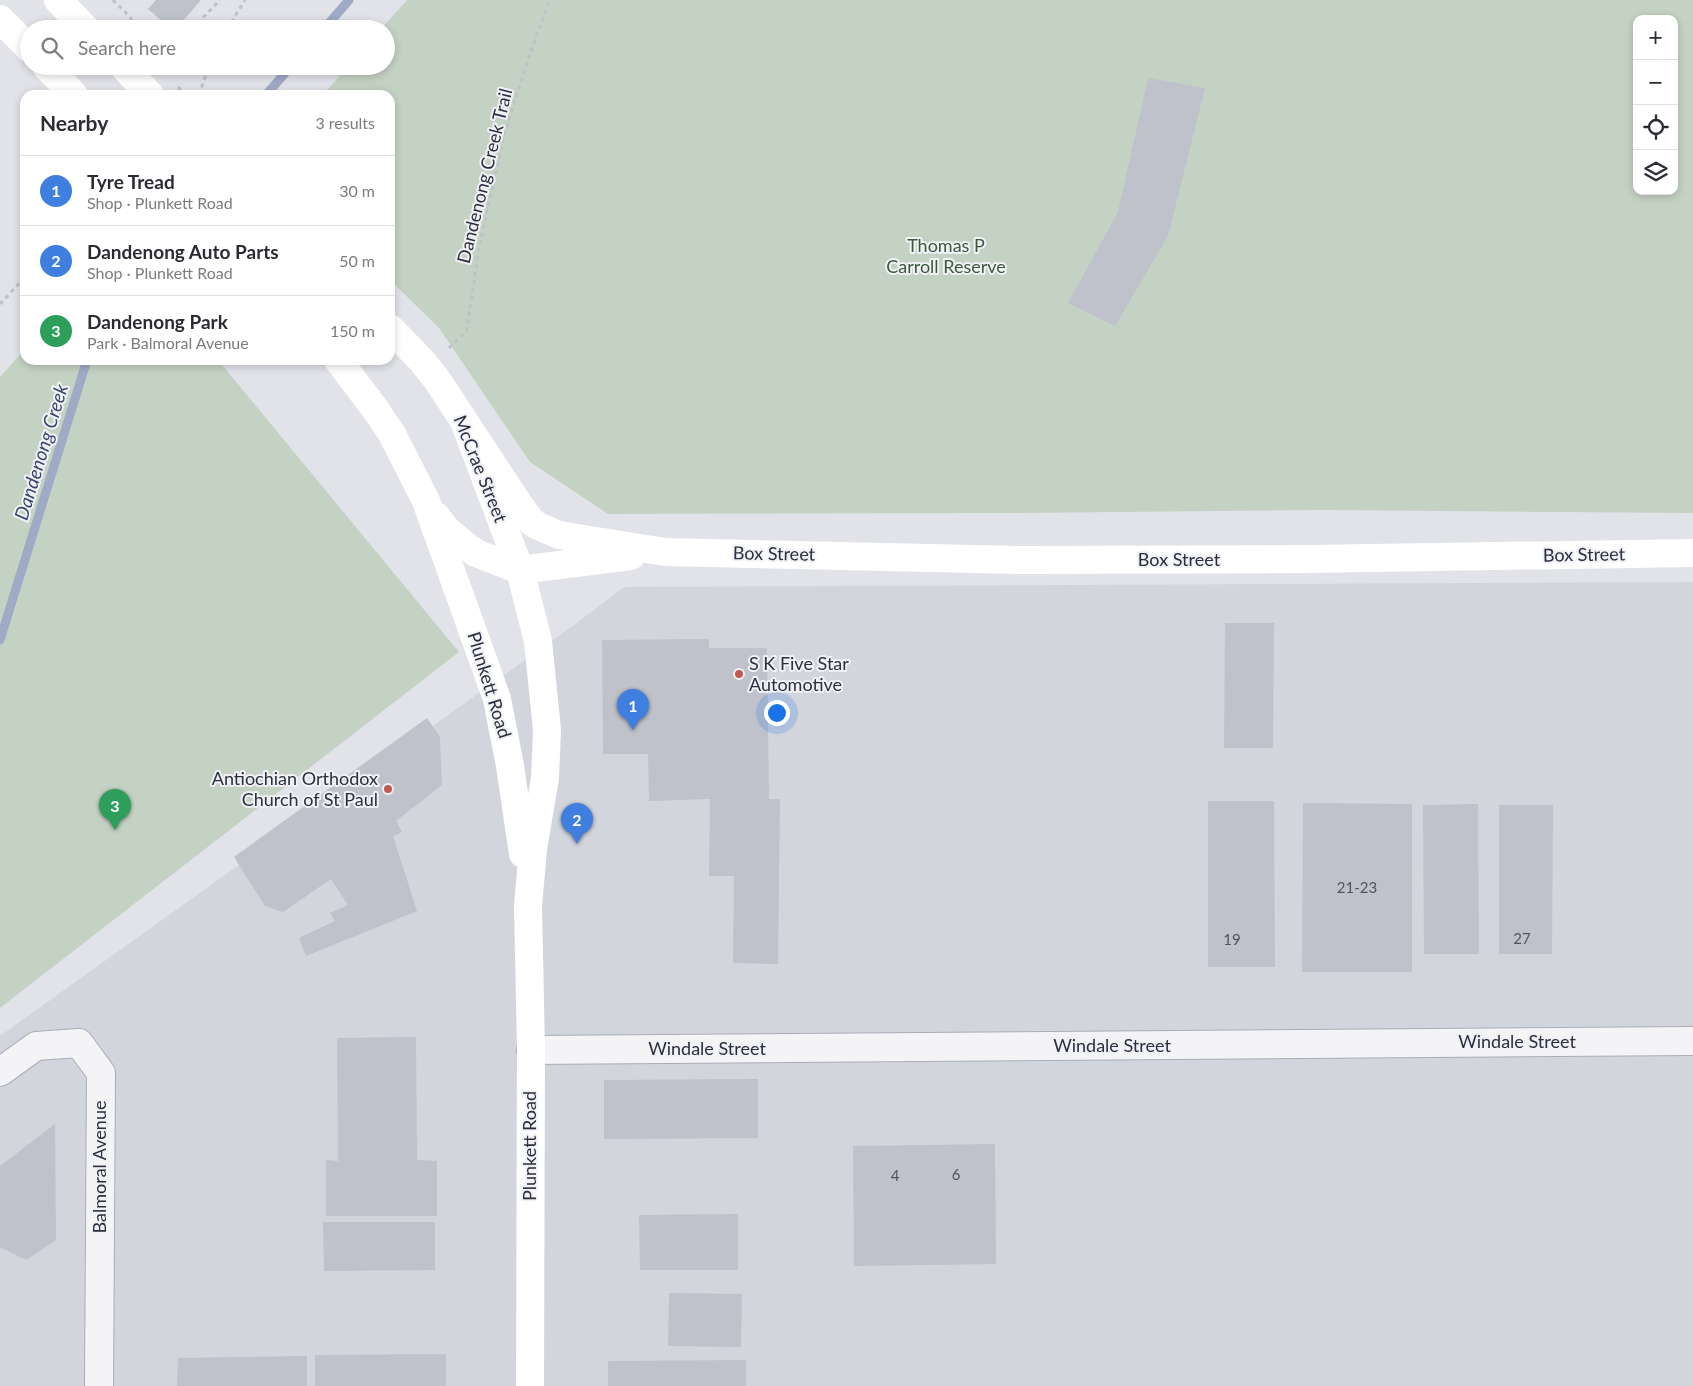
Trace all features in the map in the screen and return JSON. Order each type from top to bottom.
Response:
[{"type":"main road","points":[[58,0],[77,20]]},
{"type":"main road","points":[[0,19],[20,39]]},
{"type":"main road","points":[[55,75],[69,90]]},
{"type":"main road","points":[[131,75],[145,90]]},
{"type":"main road","name":"McCrae Street","points":[[395,333],[438,381],[464,421],[520,570]]},
{"type":"main road","points":[[342,365],[392,434],[426,501]]},
{"type":"main road","name":"Box Street","points":[[464,421],[523,511],[538,526],[558,535],[665,552],[1020,560],[1309,559],[1693,554]]},
{"type":"main road","name":"Box Street","points":[[426,501],[438,519],[467,548],[520,570],[665,552]]},
{"type":"main road","name":"Plunkett Road","points":[[426,501],[497,699],[516,800],[528,906],[530,1386]]},
{"type":"main road","name":"Plunkett Road","points":[[520,570],[538,641],[547,730],[545,778],[533,849],[528,906]]},
{"type":"street","name":"Windale Street","points":[[530,1050],[1693,1041]]},
{"type":"street","name":"Balmoral Avenue","points":[[0,1072],[36,1046],[79,1043],[100,1073],[99,1386]]},
{"type":"path","points":[[113,0],[132,20]]},
{"type":"path","points":[[201,20],[220,0]]},
{"type":"path","points":[[233,20],[245,0]]},
{"type":"path","name":"Dandenong Creek Trail","points":[[443,354],[466,332],[481,238],[506,132],[535,39],[550,0]]},
{"type":"path","points":[[201,90],[206,75]]},
{"type":"path","points":[[178,87],[181,90]]},
{"type":"path","points":[[0,304],[20,282]]},
{"type":"shaded area","points":[[1693,582],[1693,1386],[0,1386],[0,1036],[578,622],[624,587]]},
{"type":"green space","name":"Thomas P Carroll Reserve","points":[[407,0],[1693,0],[1693,513],[1322,510],[608,514],[530,462],[439,328],[395,285],[395,90],[327,90],[340,75],[395,75],[395,20],[389,20]]},
{"type":"green space","points":[[20,355],[20,365],[222,365],[459,652],[0,1008],[0,377]]},
{"type":"building","points":[[156,0],[201,0],[184,20],[161,20],[148,9]]},
{"type":"building","points":[[1148,78],[1205,88],[1168,236],[1115,326],[1068,303],[1118,212]]},
{"type":"building","points":[[1225,623],[1274,623],[1273,748],[1224,748]]},
{"type":"building","points":[[709,639],[709,648],[767,648],[769,799],[780,799],[778,964],[733,963],[734,876],[709,876],[710,799],[649,801],[648,754],[603,754],[602,640]]},
{"type":"building","points":[[427,718],[440,737],[442,785],[396,821],[402,832],[393,836],[417,911],[306,956],[299,938],[335,921],[330,913],[348,905],[331,879],[283,912],[265,906],[234,857]]},
{"type":"building","points":[[1208,801],[1274,801],[1275,967],[1208,967]]},
{"type":"building","points":[[1303,803],[1412,804],[1412,972],[1302,972]]},
{"type":"building","points":[[1478,804],[1479,954],[1424,954],[1423,805]]},
{"type":"building","points":[[1499,805],[1553,805],[1552,954],[1499,954]]},
{"type":"building","points":[[416,1037],[417,1160],[437,1161],[437,1216],[326,1216],[326,1160],[338,1161],[337,1038]]},
{"type":"building","points":[[758,1079],[758,1138],[604,1139],[604,1080]]},
{"type":"building","points":[[55,1124],[56,1240],[26,1260],[0,1247],[0,1166]]},
{"type":"building","points":[[995,1144],[996,1264],[854,1266],[853,1146]]},
{"type":"building","points":[[738,1214],[738,1270],[640,1270],[639,1215]]},
{"type":"building","points":[[323,1222],[435,1222],[435,1270],[324,1271]]},
{"type":"building","points":[[669,1293],[742,1294],[741,1347],[668,1346]]},
{"type":"building","points":[[446,1354],[446,1386],[315,1386],[315,1355]]},
{"type":"building","points":[[307,1356],[307,1386],[177,1386],[178,1358]]},
{"type":"building","points":[[746,1360],[746,1386],[608,1386],[608,1361]]},
{"type":"waterway","name":"Dandenong Creek","points":[[332,20],[349,0]]},
{"type":"waterway","name":"Dandenong Creek","points":[[270,90],[283,75]]},
{"type":"waterway","name":"Dandenong Creek","points":[[0,640],[85,365]]},
{"type":"place","name":"S K Five Star Automotive","points":[[739,674]]},
{"type":"place","name":"Tyre Tread","points":[[633,730]]},
{"type":"place","name":"Antiochian Orthodox Church of St Paul","points":[[388,789]]},
{"type":"place","name":"Dandenong Park","points":[[115,830]]},
{"type":"place","name":"Dandenong Auto Parts","points":[[577,844]]}]
